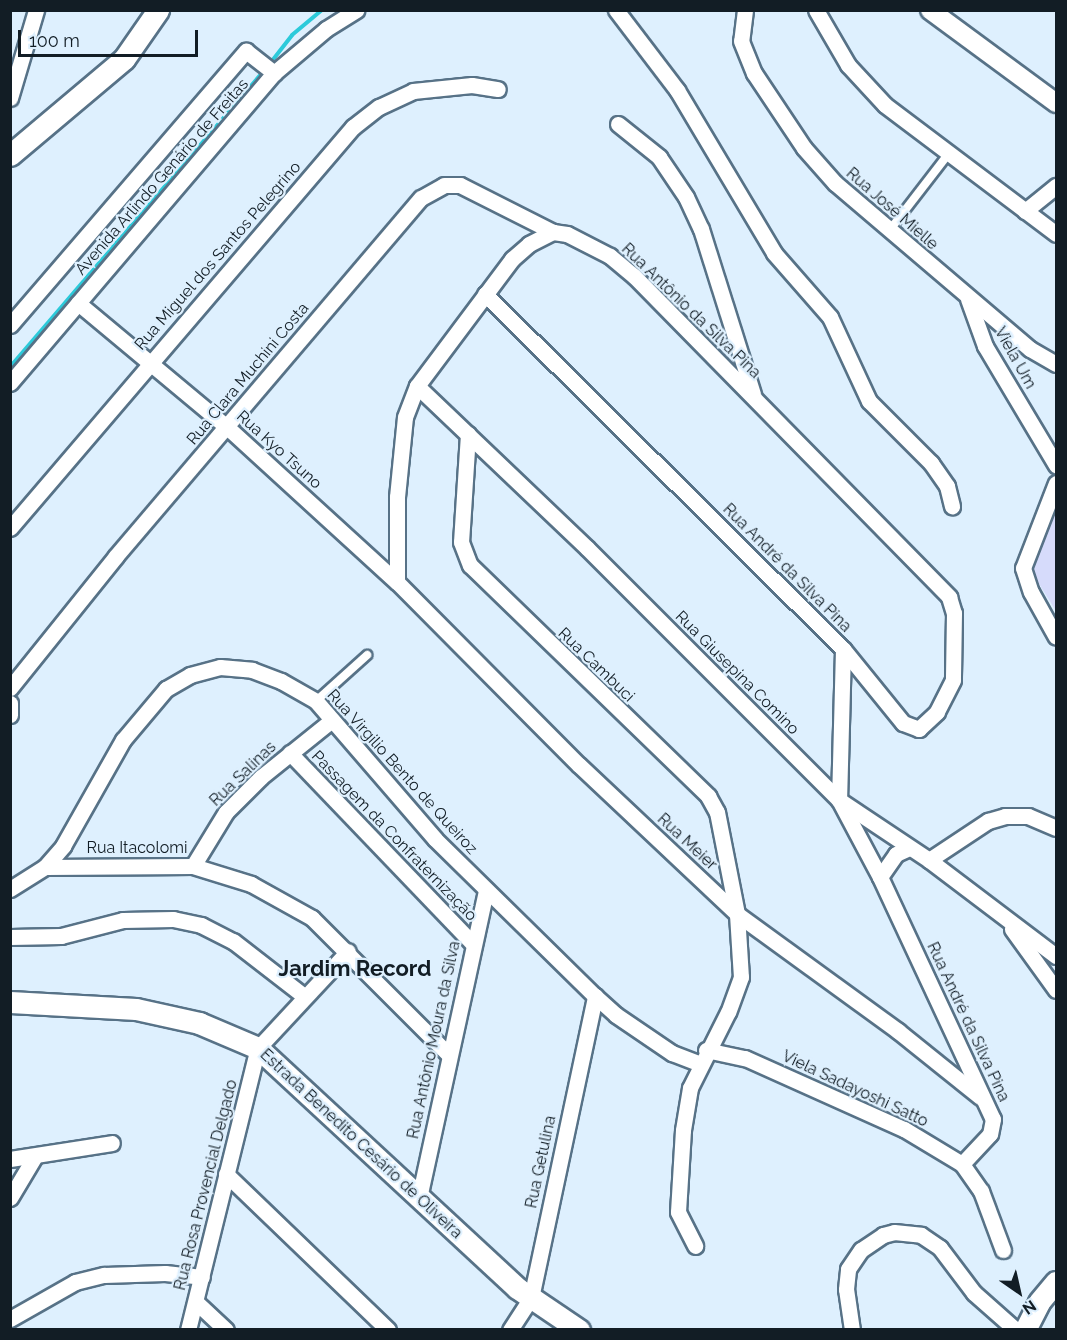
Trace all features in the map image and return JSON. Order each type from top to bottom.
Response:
[{"type":"main road","points":[[10,155],[124,59],[158,10]]},
{"type":"main road","name":"Estrada Benedito Cesário de Oliveira","points":[[11,1001],[136,1009],[200,1023],[258,1048],[419,1198],[531,1298],[579,1329]]},
{"type":"main road","points":[[1024,1329],[1039,1302],[1056,1282]]},
{"type":"street","points":[[10,98],[36,10]]},
{"type":"street","name":"Avenida Arlindo Genário de Freitas","points":[[10,383],[272,71],[326,29],[356,10]]},
{"type":"street","points":[[616,10],[677,90],[774,253],[830,317],[869,401],[932,463],[947,486],[952,506]]},
{"type":"street","name":"Rua José Mielle","points":[[745,10],[741,42],[754,73],[783,118],[835,183],[1030,349],[1056,364]]},
{"type":"street","points":[[816,10],[840,54],[870,91],[1056,234]]},
{"type":"street","points":[[930,10],[1056,103]]},
{"type":"street","name":"Avenida Arlindo Genário de Freitas","points":[[10,326],[250,53],[272,71]]},
{"type":"street","name":"Rua Miguel dos Santos Pelegrino","points":[[10,528],[337,144],[362,120],[380,107],[413,91],[472,85],[498,89]]},
{"type":"street","points":[[618,124],[659,157],[686,198],[700,229],[754,396]]},
{"type":"street","name":"Rua Clara Muchini Costa","points":[[10,688],[227,427],[432,190],[460,184],[553,232]]},
{"type":"street","points":[[1025,211],[1056,186]]},
{"type":"street","points":[[397,582],[397,497],[405,417],[417,386],[485,294],[529,243],[553,232]]},
{"type":"street","name":"Rua Antônio da Silva Pina","points":[[553,232],[567,234],[610,256],[754,396],[950,597],[954,614],[953,680],[938,712],[918,729],[909,728],[895,715],[843,649]]},
{"type":"street","name":"Rua André da Silva Pina","points":[[485,294],[843,649],[839,800],[880,877],[980,1097],[991,1113],[993,1127],[962,1164]]},
{"type":"street","name":"Viela Um","points":[[967,296],[985,346],[1056,465]]},
{"type":"street","name":"Rua Kyo Tsuno","points":[[78,303],[227,427],[397,582]]},
{"type":"street","name":"Rua Giusepina Comino","points":[[417,386],[839,800],[929,860],[1056,956]]},
{"type":"street","name":"Rua Cambuci","points":[[468,434],[462,542],[470,565],[708,796],[717,812],[737,914],[741,977],[728,1012],[703,1057],[690,1088],[678,1166],[678,1212],[695,1246]]},
{"type":"street","points":[[1056,483],[1023,568],[1030,592],[1056,636]]},
{"type":"street","name":"Rua Meier","points":[[397,582],[579,765],[737,914],[898,1031],[980,1097]]},
{"type":"street","name":"Rua Virgilio Bento de Queiroz","points":[[10,889],[45,867],[63,846],[123,740],[145,710],[177,681],[220,668],[252,670],[282,681],[316,701],[435,839],[616,1015],[672,1053],[703,1057]]},
{"type":"street","points":[[10,703],[10,715]]},
{"type":"street","name":"Rua Salinas","points":[[193,866],[226,812],[290,753],[332,720]]},
{"type":"street","name":"Passagem da Confraternização","points":[[290,753],[472,943]]},
{"type":"street","points":[[929,860],[988,821],[1005,816],[1028,816],[1056,828]]},
{"type":"street","points":[[880,877],[896,854],[909,848]]},
{"type":"street","name":"Rua Itacolomi","points":[[45,867],[193,866],[250,884],[292,905],[348,951],[448,1054]]},
{"type":"street","name":"Rua Antônio Moura da Silva","points":[[419,1198],[472,943],[486,890]]},
{"type":"street","points":[[1003,917],[1056,989]]},
{"type":"street","points":[[10,936],[61,936],[123,920],[173,919],[201,925],[233,941],[304,996]]},
{"type":"street","points":[[258,1048],[348,951]]},
{"type":"street","name":"Rua Getulina","points":[[510,1329],[531,1298],[595,996]]},
{"type":"street","name":"Rua Rosa Provencial Delgado","points":[[188,1329],[258,1048]]},
{"type":"street","name":"Viela Sadayoshi Satto","points":[[703,1057],[745,1058],[904,1129],[962,1164],[981,1191],[1003,1250]]},
{"type":"street","points":[[10,1159],[112,1143]]},
{"type":"street","points":[[10,1198],[34,1156]]},
{"type":"street","points":[[226,1174],[388,1329]]},
{"type":"street","points":[[852,1329],[846,1289],[848,1269],[861,1250],[883,1234],[894,1232],[921,1235],[940,1248],[974,1293],[1016,1329]]},
{"type":"street","points":[[10,1319],[75,1282],[104,1275],[165,1272],[202,1277]]},
{"type":"street","points":[[196,1302],[226,1329]]},
{"type":"lane","points":[[889,231],[949,153]]},
{"type":"lane","points":[[316,701],[367,655]]},
{"type":"shaded area","points":[[1056,502],[1056,611],[1031,571]]},
{"type":"waterway","points":[[268,66],[292,35],[322,10]]},
{"type":"waterway","points":[[10,367],[264,71]]},
{"type":"district","name":"Jardim Record","points":[[355,969]]}]
